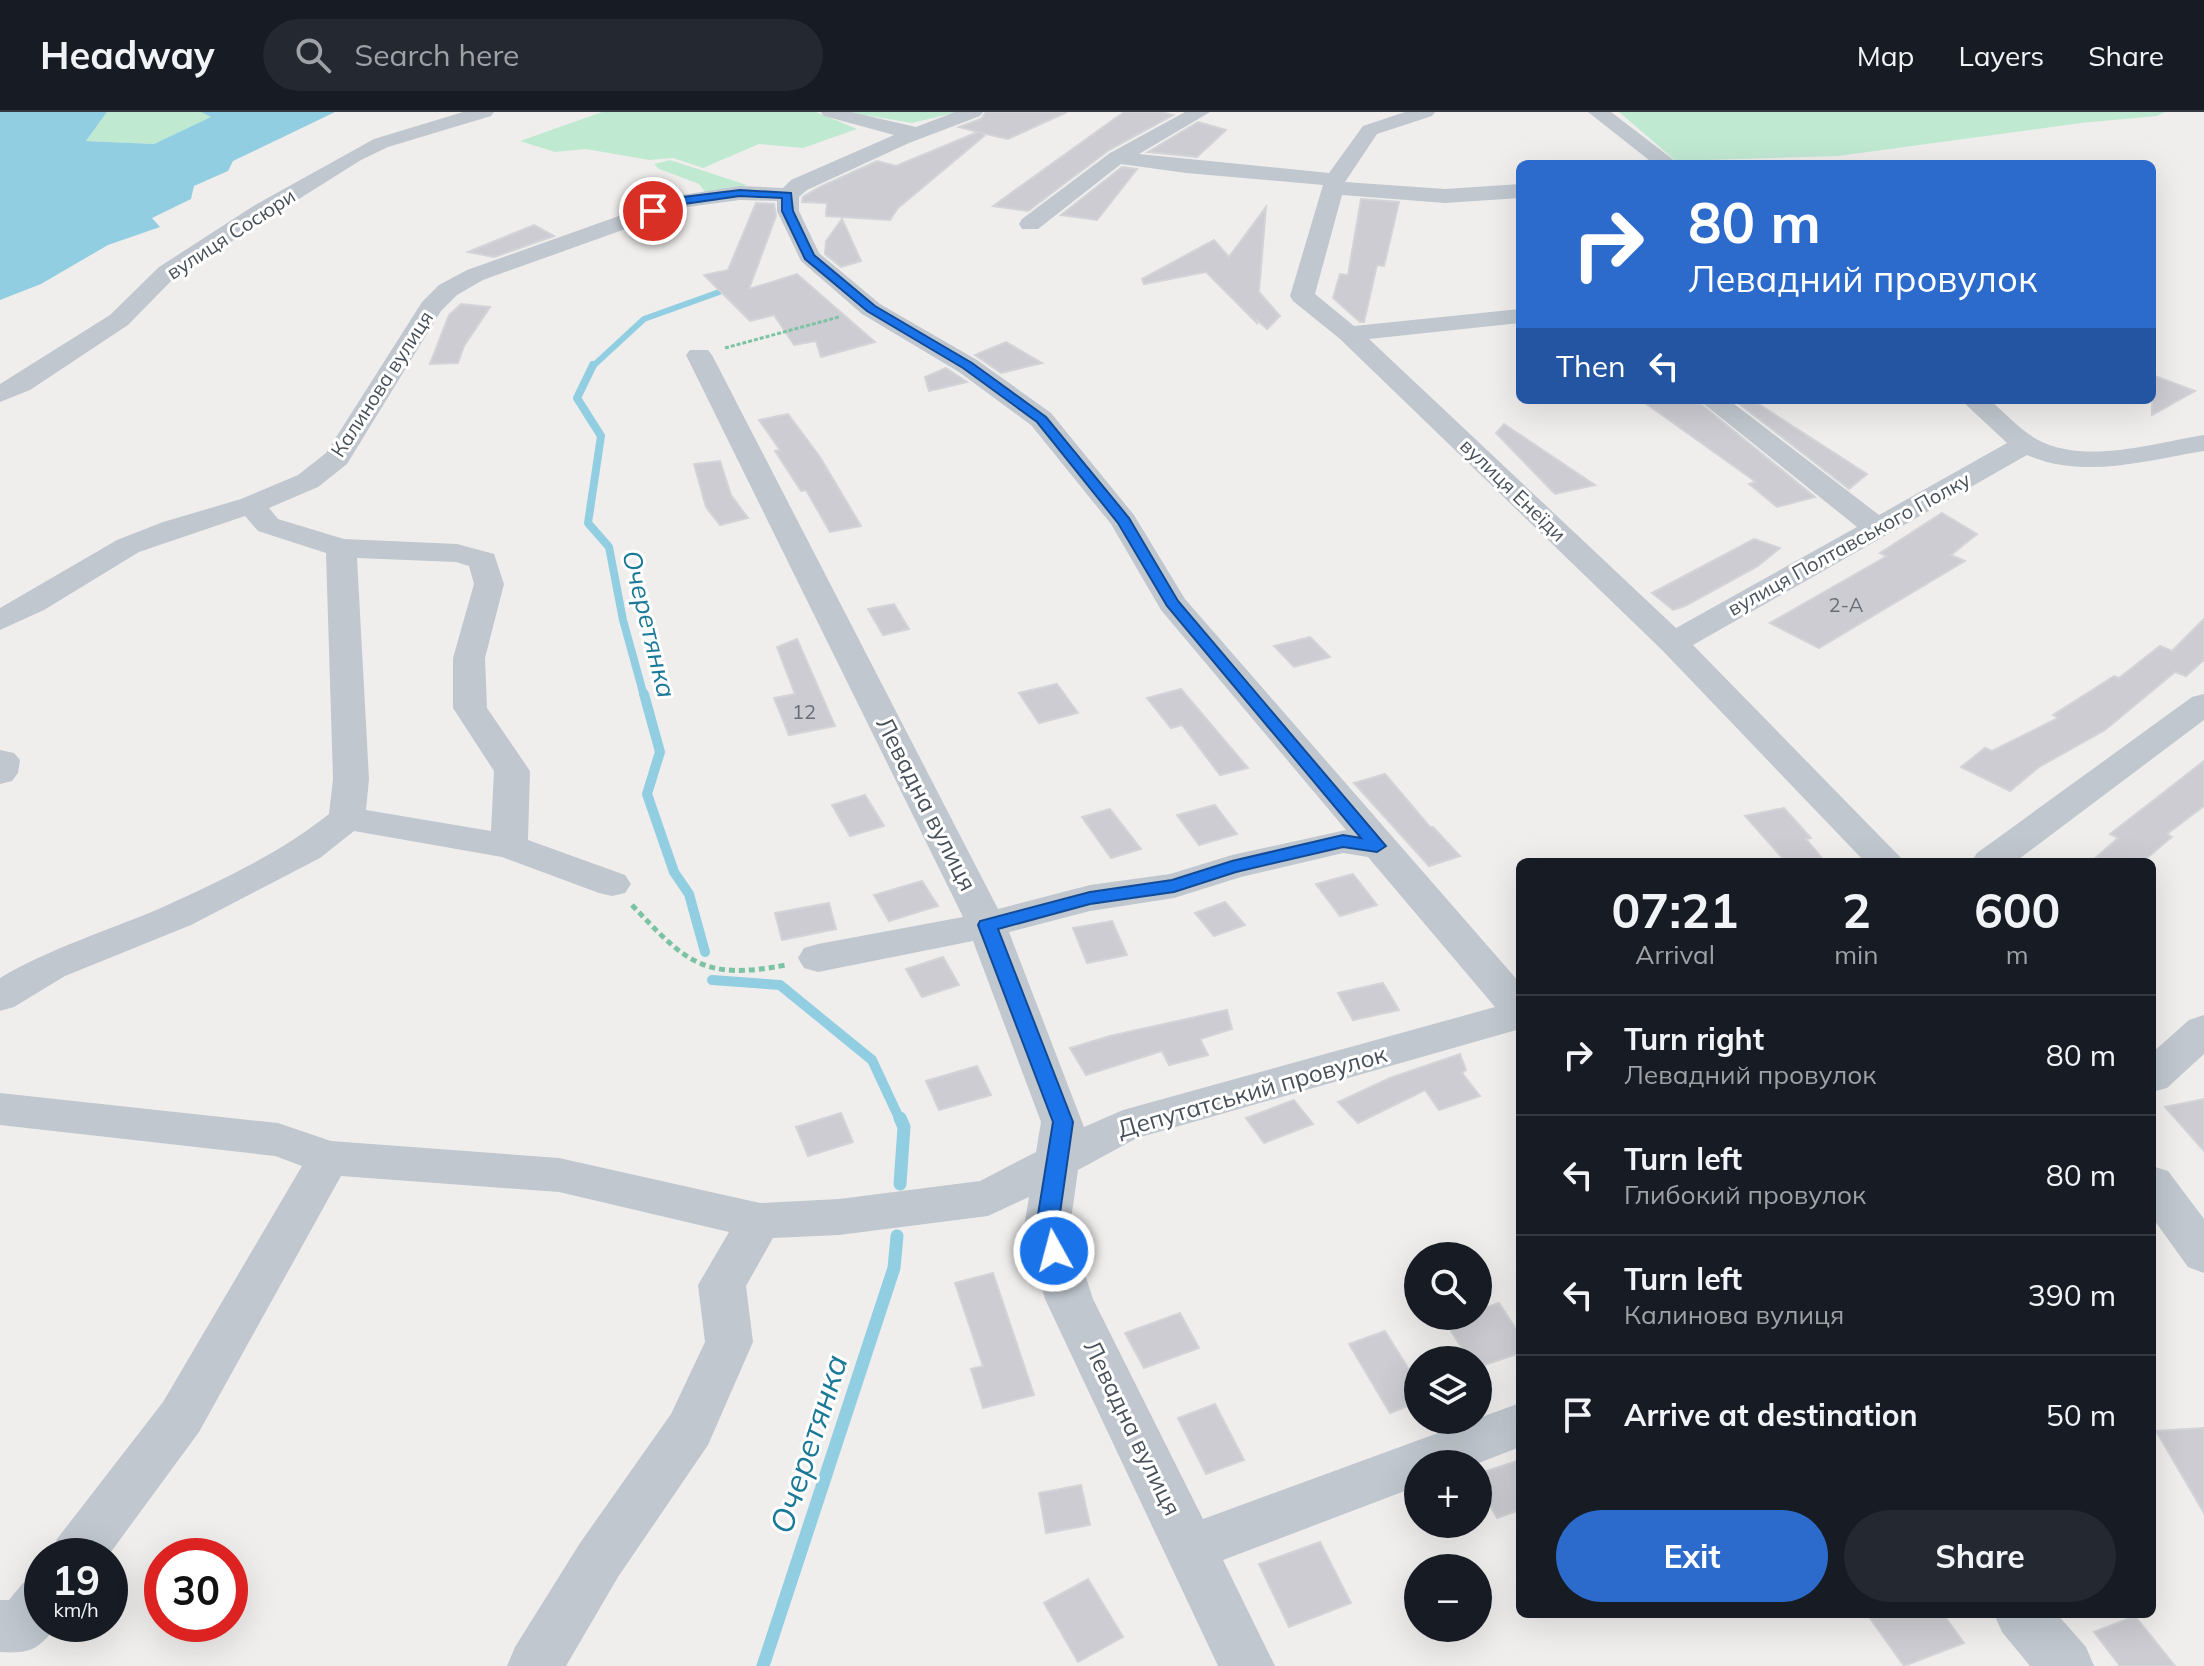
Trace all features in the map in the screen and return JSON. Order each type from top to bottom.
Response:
[{"type":"street","name":"вулиця Сосюри","points":[[0,394],[21,384],[119,320],[167,272],[354,156],[381,143],[484,112]]},
{"type":"street","points":[[831,112],[864,123],[916,133]]},
{"type":"street","points":[[973,112],[916,133],[799,185],[788,195],[788,211],[809,256],[871,309],[968,366],[1041,419],[1124,521],[1172,603],[1516,1007]]},
{"type":"street","points":[[1030,224],[1117,157],[1200,112]]},
{"type":"street","name":"вулиця Енеїди","points":[[1425,112],[1370,130],[1334,184],[1302,296],[1349,334],[1673,643],[1882,858]]},
{"type":"street","points":[[1598,112],[1663,160]]},
{"type":"street","points":[[1117,157],[1445,196],[1516,191]]},
{"type":"street","name":"Калинова вулиця","points":[[0,620],[25,609],[128,547],[251,505],[308,481],[337,458],[431,307],[448,290],[475,275],[683,201],[740,193],[788,195]]},
{"type":"street","points":[[1349,334],[1516,316]]},
{"type":"street","name":"Левадна вулиця","points":[[699,355],[987,925],[1063,1122],[1047,1227],[1069,1299],[1247,1666]]},
{"type":"street","points":[[1717,404],[1877,528]]},
{"type":"street","points":[[1979,404],[2026,444],[2053,457],[2078,460],[2204,443]]},
{"type":"street","name":"вулиця Полтавського Полку","points":[[1673,643],[2026,444]]},
{"type":"street","points":[[251,505],[268,525],[341,548],[457,553],[483,560],[489,584],[469,658],[470,708],[512,771],[509,846]]},
{"type":"street","points":[[0,997],[51,966],[177,916],[307,850],[347,818],[351,779],[341,548]]},
{"type":"street","points":[[1995,858],[2204,704]]},
{"type":"street","points":[[347,818],[509,846],[612,884]]},
{"type":"street","points":[[818,958],[987,925],[1090,898],[1174,886],[1232,867],[1343,841],[1377,846]]},
{"type":"street","name":"Депутатський провулок","points":[[0,1109],[278,1140],[329,1158],[559,1175],[760,1221],[839,1217],[988,1198],[1123,1126],[1516,1013]]},
{"type":"street","points":[[2156,1073],[2204,1030]]},
{"type":"street","points":[[90,1538],[181,1417],[329,1158]]},
{"type":"street","points":[[2156,1188],[2199,1239]]},
{"type":"street","points":[[535,1666],[599,1560],[690,1429],[729,1342],[722,1285],[760,1221]]},
{"type":"street","points":[[1190,1548],[1516,1426]]},
{"type":"street","points":[[2024,1618],[2066,1666]]},
{"type":"street","points":[[0,1626],[22,1627],[24,1624]]},
{"type":"path","points":[[699,355],[871,309]]},
{"type":"path","points":[[612,884],[676,951],[706,966],[724,970],[767,969],[818,958]]},
{"type":"green space","points":[[107,112],[201,112],[212,117],[154,144],[86,141]]},
{"type":"green space","points":[[602,112],[816,112],[857,129],[803,148],[759,144],[703,168],[673,158],[649,160],[586,149],[555,152],[520,141]]},
{"type":"green space","points":[[846,112],[958,112],[912,123]]},
{"type":"green space","points":[[1619,112],[2165,112],[2157,116],[2081,123],[1838,156],[1675,160]]},
{"type":"green space","points":[[670,160],[747,185],[732,191],[705,192],[699,184],[659,169],[654,164]]},
{"type":"water","points":[[0,112],[107,112],[86,141],[154,144],[211,117],[201,112],[335,112],[233,161],[228,171],[194,186],[191,199],[152,218],[160,227],[108,245],[41,284],[0,300]]},
{"type":"building","points":[[986,112],[1067,112],[1008,139],[982,133],[984,136],[898,208],[890,220],[826,216],[827,203],[802,202],[803,197],[818,188],[877,161],[896,166],[978,132],[959,127],[981,119]]},
{"type":"building","points":[[1124,112],[1173,115],[1109,150],[1028,211],[993,206]]},
{"type":"building","points":[[1198,122],[1226,130],[1197,157],[1148,152]]},
{"type":"building","points":[[1122,167],[1137,169],[1097,220],[1061,215]]},
{"type":"building","points":[[1361,199],[1399,202],[1384,266],[1377,265],[1364,322],[1360,322],[1333,298],[1340,274],[1348,275]]},
{"type":"building","points":[[756,203],[774,204],[776,216],[749,289],[797,274],[875,342],[821,357],[816,341],[794,345],[774,315],[750,321],[704,275],[728,270]]},
{"type":"building","points":[[1266,207],[1259,292],[1280,316],[1267,329],[1257,320],[1257,323],[1206,272],[1144,284],[1142,279],[1214,240],[1229,257]]},
{"type":"building","points":[[842,219],[861,261],[841,267],[825,254],[826,241]]},
{"type":"building","points":[[534,225],[554,236],[494,257],[468,252]]},
{"type":"building","points":[[461,304],[490,307],[464,346],[458,363],[430,364],[449,315]]},
{"type":"building","points":[[1006,342],[1042,363],[1001,373],[975,355]]},
{"type":"building","points":[[946,368],[967,382],[929,391],[925,377]]},
{"type":"building","points":[[2156,376],[2195,391],[2152,415],[2152,404],[2156,404]]},
{"type":"building","points":[[1647,404],[1701,404],[1815,497],[1777,507],[1749,484],[1756,482]]},
{"type":"building","points":[[1739,404],[1758,404],[1867,474],[1849,489]]},
{"type":"building","points":[[788,414],[820,457],[861,526],[830,532],[806,490],[801,491],[775,451],[780,450],[759,420]]},
{"type":"building","points":[[1504,424],[1595,485],[1555,494],[1496,433]]},
{"type":"building","points":[[720,461],[731,495],[748,518],[720,525],[706,507],[694,464]]},
{"type":"building","points":[[1942,513],[1977,534],[1951,555],[1965,561],[1819,648],[1770,623],[1887,556],[1880,553]]},
{"type":"building","points":[[1754,539],[1780,548],[1758,566],[1685,606],[1673,610],[1652,593]]},
{"type":"building","points":[[894,604],[909,629],[883,635],[868,609]]},
{"type":"building","points":[[2204,619],[2204,660],[2186,676],[2175,672],[2105,730],[2039,767],[2010,791],[1961,767],[1985,748],[1992,751],[2058,718],[2053,715],[2114,676],[2119,678],[2160,646],[2172,651]]},
{"type":"building","points":[[1310,637],[1330,657],[1294,667],[1274,646]]},
{"type":"building","points":[[797,639],[835,726],[789,735],[774,698],[795,694],[777,647]]},
{"type":"building","points":[[1057,684],[1078,713],[1039,723],[1019,693]]},
{"type":"building","points":[[1181,689],[1248,768],[1220,775],[1182,725],[1171,728],[1147,698]]},
{"type":"building","points":[[2204,761],[2204,806],[2167,834],[2172,837],[2147,858],[2096,858],[2118,838],[2110,834]]},
{"type":"building","points":[[1385,774],[1430,827],[1460,856],[1429,866],[1354,783]]},
{"type":"building","points":[[865,795],[884,826],[850,836],[832,805]]},
{"type":"building","points":[[1215,805],[1237,834],[1199,845],[1177,815]]},
{"type":"building","points":[[1784,808],[1811,838],[1806,839],[1822,858],[1782,858],[1745,816]]},
{"type":"building","points":[[1110,809],[1141,849],[1111,858],[1082,817]]},
{"type":"building","points":[[1353,874],[1377,905],[1340,916],[1316,884]]},
{"type":"building","points":[[922,881],[938,906],[889,921],[874,895]]},
{"type":"building","points":[[1225,902],[1245,925],[1214,936],[1195,913]]},
{"type":"building","points":[[829,903],[836,929],[782,940],[775,913]]},
{"type":"building","points":[[1112,921],[1127,955],[1087,963],[1073,928]]},
{"type":"building","points":[[943,957],[959,985],[922,997],[906,969]]},
{"type":"building","points":[[1383,983],[1399,1010],[1353,1020],[1338,993]]},
{"type":"building","points":[[1227,1010],[1232,1029],[1200,1039],[1208,1055],[1169,1065],[1162,1051],[1086,1075],[1070,1048],[1110,1036]]},
{"type":"building","points":[[1460,1054],[1466,1070],[1462,1073],[1480,1096],[1439,1110],[1425,1090],[1358,1123],[1338,1102],[1390,1078]]},
{"type":"building","points":[[977,1066],[991,1095],[939,1110],[926,1081]]},
{"type":"building","points":[[2204,1099],[2204,1151],[2165,1107]]},
{"type":"building","points":[[1294,1100],[1313,1124],[1264,1143],[1246,1118]]},
{"type":"building","points":[[841,1113],[853,1142],[808,1156],[796,1127]]},
{"type":"building","points":[[993,1273],[1034,1395],[983,1408],[971,1369],[983,1366],[955,1283]]},
{"type":"building","points":[[1499,1303],[1516,1329],[1516,1354],[1492,1362],[1492,1346],[1460,1346],[1451,1330],[1492,1330],[1492,1305]]},
{"type":"building","points":[[1180,1313],[1199,1348],[1144,1368],[1125,1333]]},
{"type":"building","points":[[1385,1331],[1404,1362],[1404,1408],[1390,1413],[1349,1344]]},
{"type":"building","points":[[1215,1404],[1244,1460],[1206,1474],[1178,1418]]},
{"type":"building","points":[[2204,1428],[2204,1513],[2156,1431]]},
{"type":"building","points":[[1516,1461],[1516,1511],[1497,1518],[1492,1509],[1492,1469]]},
{"type":"building","points":[[1081,1485],[1090,1525],[1046,1533],[1039,1493]]},
{"type":"building","points":[[1320,1542],[1351,1603],[1289,1627],[1259,1564]]},
{"type":"building","points":[[1088,1579],[1123,1637],[1078,1662],[1044,1603]]},
{"type":"building","points":[[1870,1618],[1946,1618],[1964,1643],[1904,1666]]},
{"type":"building","points":[[2137,1618],[2175,1666],[2120,1666],[2094,1632]]},
{"type":"waterway","name":"Очеретянка","points":[[592,367],[644,319],[722,291]]},
{"type":"waterway","name":"Очеретянка","points":[[592,367],[577,398],[601,436],[588,523],[609,547],[623,620],[644,696]]},
{"type":"waterway","name":"Очеретянка","points":[[644,694],[660,752],[647,794],[674,872],[689,894],[705,952]]},
{"type":"waterway","name":"Очеретянка","points":[[712,980],[780,985],[872,1060],[900,1120]]},
{"type":"waterway","name":"Очеретянка","points":[[900,1118],[904,1127],[900,1184]]},
{"type":"waterway","name":"Очеретянка","points":[[763,1666],[894,1268],[897,1236]]},
{"type":"route","points":[[653,211],[683,201],[740,193],[788,195],[788,211],[809,256],[871,309],[968,366],[1041,419],[1124,521],[1172,603],[1377,846],[1343,841],[1232,867],[1174,886],[1090,898],[987,925],[1063,1122],[1047,1227],[1054,1251]]}]
